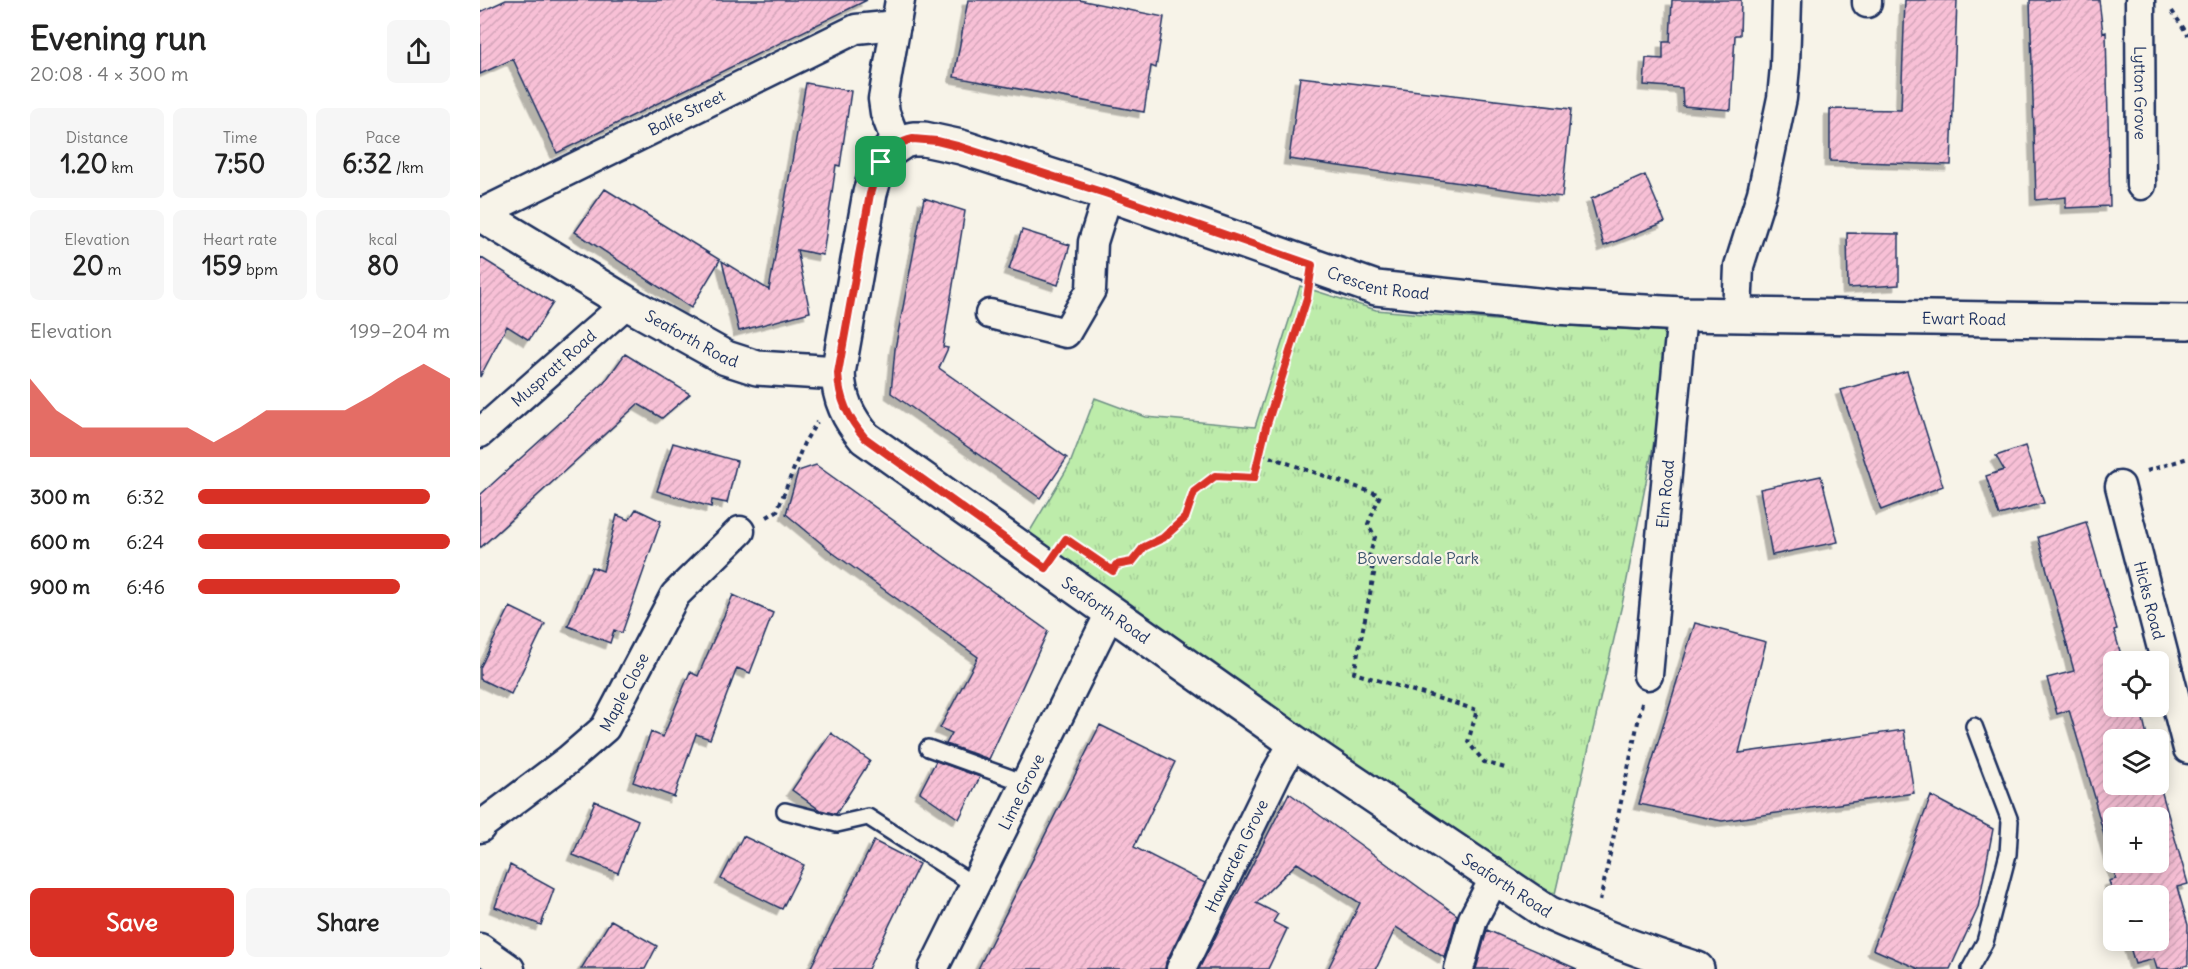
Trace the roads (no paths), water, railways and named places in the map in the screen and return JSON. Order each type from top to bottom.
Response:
[{"type":"main road","name":"Crescent Road","points":[[897,144],[913,139],[924,139],[961,147],[1108,194],[1376,288],[1555,308],[1737,315]]},
{"type":"main road","points":[[838,380],[870,194],[881,162],[897,144]]},
{"type":"main road","name":"Seaforth Road","points":[[480,214],[627,303],[726,358],[741,364],[838,380],[844,405],[853,424],[865,438],[1294,742],[1494,879],[1548,913],[1593,934],[1697,969]]},
{"type":"main road","name":"Ewart Road","points":[[1737,315],[2188,322]]},
{"type":"street","points":[[1737,315],[1739,266],[1762,193],[1782,98],[1787,0]]},
{"type":"street","name":"Lytton Grove","points":[[2140,0],[2142,185]]},
{"type":"street","points":[[897,144],[885,113],[883,99],[898,12]]},
{"type":"street","name":"Balfe Street","points":[[480,214],[856,29],[898,12]]},
{"type":"street","points":[[990,314],[1066,333],[1091,290],[1093,242],[1108,194]]},
{"type":"street","name":"Muspratt Road","points":[[480,433],[627,303]]},
{"type":"street","name":"Elm Road","points":[[1648,675],[1682,314]]},
{"type":"street","name":"Hicks Road","points":[[2120,486],[2188,749]]},
{"type":"street","name":"Maple Close","points":[[480,828],[568,760],[605,728],[675,595],[740,531]]},
{"type":"street","name":"Lime Grove","points":[[933,969],[1110,613]]},
{"type":"street","name":"Hawarden Grove","points":[[1181,969],[1277,771],[1294,742]]},
{"type":"street","points":[[1459,969],[1473,919],[1494,879]]},
{"type":"street","points":[[480,948],[510,969]]},
{"type":"lane","points":[[1970,969],[1985,942],[2008,854],[2010,821],[1974,726]]},
{"type":"lane","points":[[928,748],[1025,783]]},
{"type":"lane","points":[[785,811],[837,824],[868,817],[976,886]]},
{"type":"park label","name":"Bowersdale Park","points":[[1418,558]]}]
